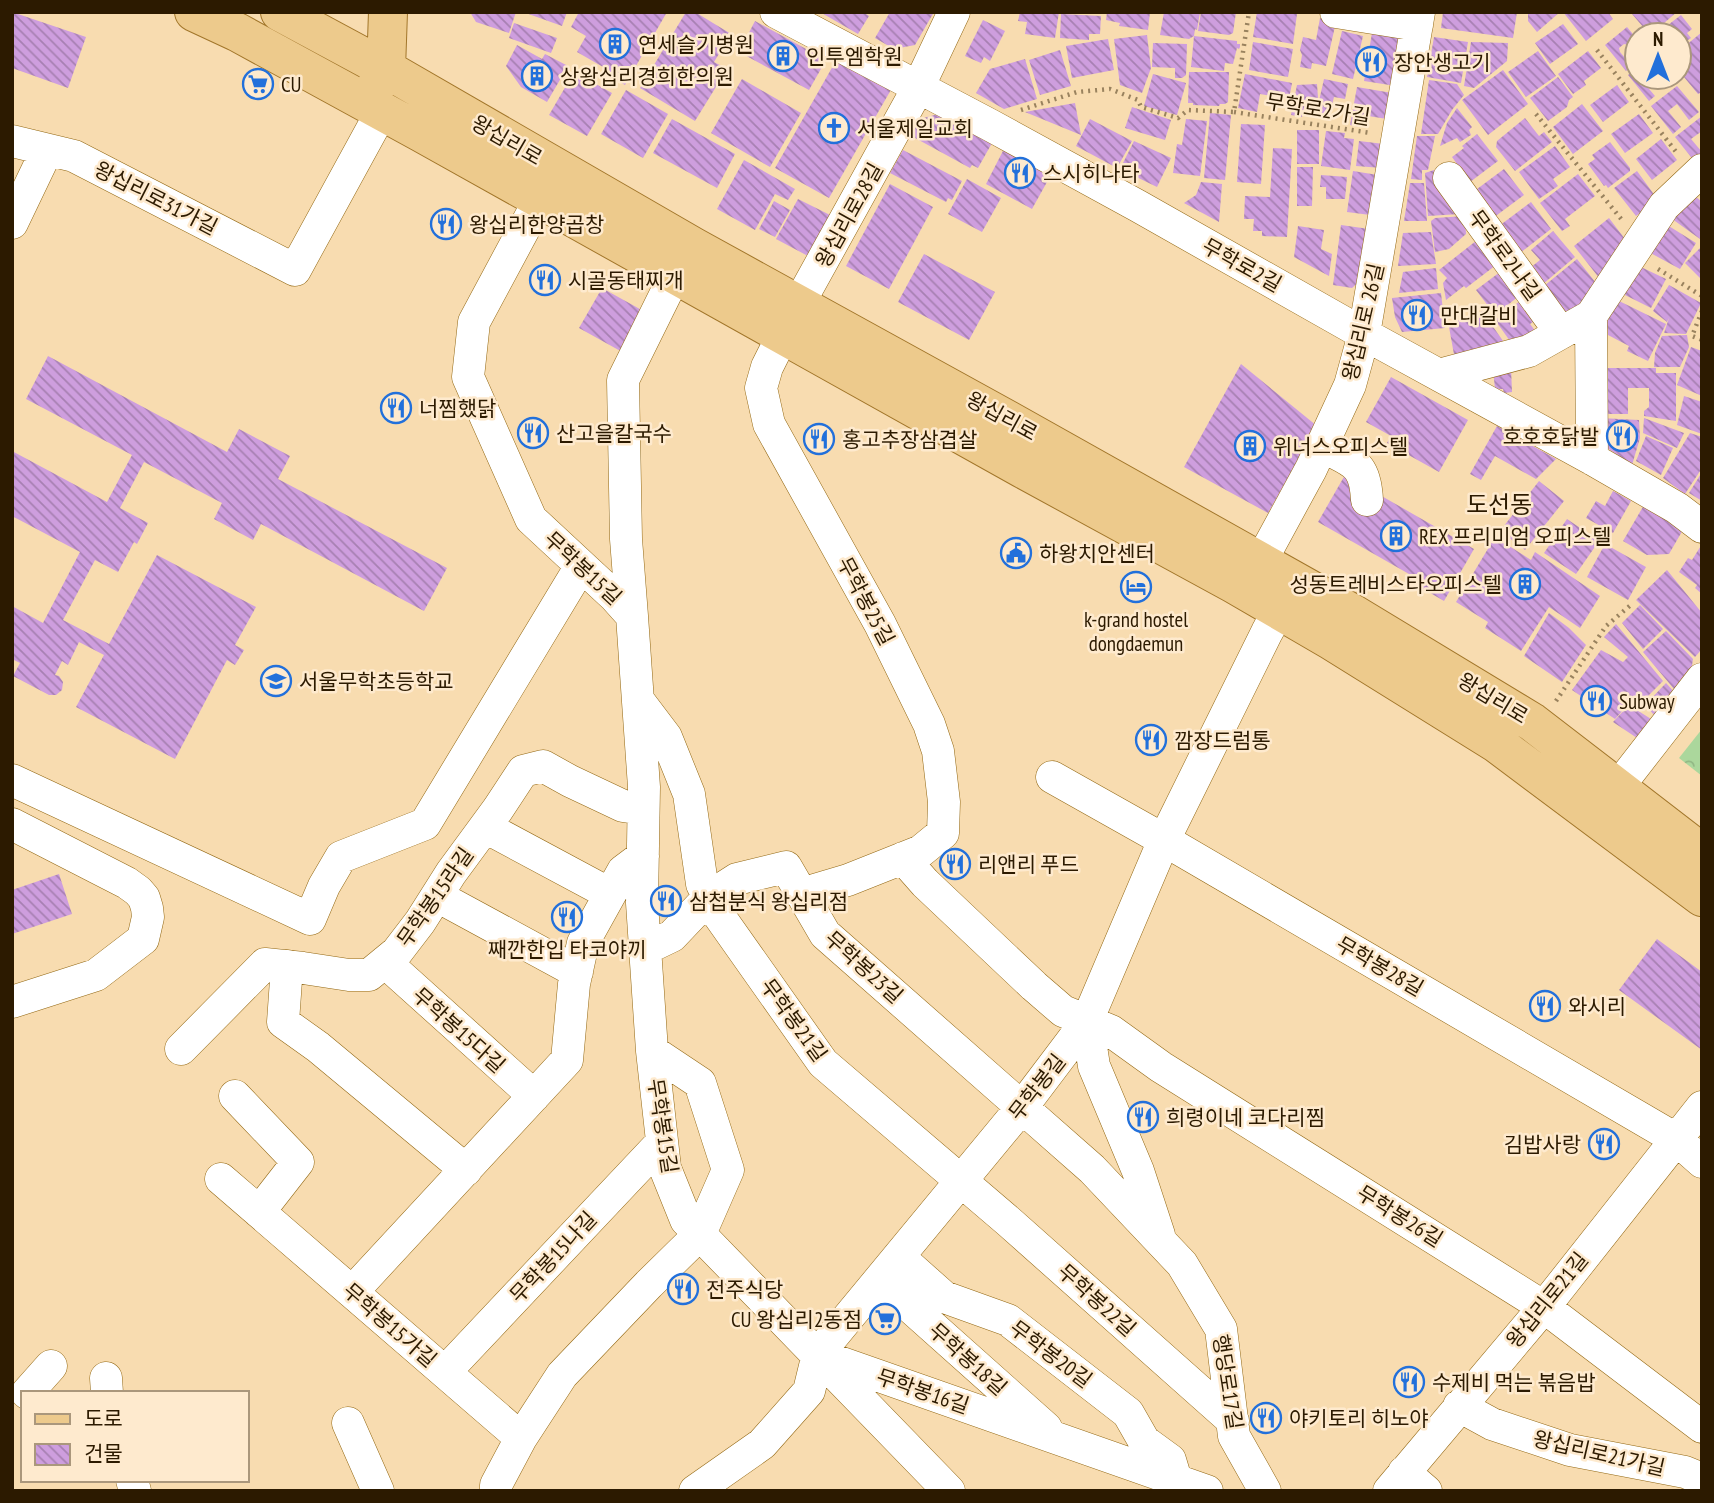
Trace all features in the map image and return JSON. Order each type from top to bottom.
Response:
[{"type":"main road","name":"왕십리로","points":[[194,12],[237,32],[375,107],[675,275],[791,320],[1008,420],[1261,561],[1352,612],[1532,722],[1702,853]]},
{"type":"main road","name":"왕십리로","points":[[281,12],[386,69],[682,241],[791,320],[1332,641],[1496,743],[1702,897]]},
{"type":"main road","points":[[375,107],[386,69],[388,12]]},
{"type":"street","name":"무학로2길","points":[[776,12],[984,121],[1138,206],[1592,459],[1677,508],[1702,527]]},
{"type":"street","name":"왕십리로28길","points":[[791,320],[918,88],[954,12]]},
{"type":"street","points":[[1336,12],[1418,19]]},
{"type":"street","name":"왕십리로 26길","points":[[1261,561],[1311,469],[1350,386],[1364,334],[1418,19]]},
{"type":"street","name":"왕십리로31가길","points":[[12,141],[74,156],[295,270],[375,107]]},
{"type":"street","points":[[12,223],[47,150]]},
{"type":"street","points":[[1439,375],[1530,351],[1591,316],[1664,206],[1698,172]]},
{"type":"street","name":"무학로2나길","points":[[1449,178],[1562,333]]},
{"type":"street","name":"무학봉15길","points":[[540,199],[474,322],[468,377],[531,519],[632,616],[644,787],[642,903],[652,1051],[665,1168],[686,1220],[818,1354]]},
{"type":"street","points":[[632,616],[626,539],[623,380],[675,275]]},
{"type":"street","points":[[1591,316],[1592,459]]},
{"type":"street","name":"무학봉25길","points":[[791,320],[767,367],[761,388],[769,424],[880,624],[929,723],[938,751],[944,802],[943,833],[921,851],[848,880],[801,894]]},
{"type":"street","points":[[1322,446],[1360,467],[1366,483],[1367,500]]},
{"type":"street","points":[[1261,561],[1279,610]]},
{"type":"street","points":[[12,780],[310,919],[324,886],[341,857],[425,824],[581,566]]},
{"type":"street","name":"무학봉길","points":[[695,1491],[762,1444],[809,1391],[818,1354],[1023,1107],[1087,1021],[1164,840],[1279,610]]},
{"type":"street","points":[[1618,787],[1702,679]]},
{"type":"street","name":"무학봉21길","points":[[638,700],[666,737],[689,794],[702,884],[716,910],[823,1063],[961,1181]]},
{"type":"street","name":"무학봉15라길","points":[[181,1049],[265,964],[349,975],[369,975],[397,952],[420,922],[523,771],[543,766],[623,806],[643,808]]},
{"type":"street","name":"무학봉28길","points":[[1052,778],[1164,840],[1676,1139],[1702,1162]]},
{"type":"street","points":[[12,824],[127,883],[144,898],[149,917],[143,939],[96,975],[12,1002]]},
{"type":"street","points":[[485,827],[610,894]]},
{"type":"street","points":[[352,1292],[567,1060],[568,1037],[583,943],[624,871],[643,856]]},
{"type":"street","points":[[903,858],[925,883],[1034,986],[1063,1011],[1087,1021]]},
{"type":"street","name":"무학봉23길","points":[[709,897],[737,879],[786,867],[825,934],[1023,1107]]},
{"type":"street","points":[[437,896],[577,972]]},
{"type":"street","points":[[645,949],[672,936],[709,897]]},
{"type":"street","name":"무학봉15다길","points":[[384,962],[534,1096]]},
{"type":"street","points":[[287,966],[284,1022],[466,1170]]},
{"type":"street","name":"행당로17길","points":[[1087,1021],[1094,1066],[1139,1171],[1162,1242]]},
{"type":"street","name":"무학봉26길","points":[[1087,1021],[1111,1031],[1161,1067],[1544,1307],[1702,1427]]},
{"type":"street","name":"무학봉15길","points":[[652,1051],[700,1083],[728,1170],[700,1234]]},
{"type":"street","points":[[235,1096],[298,1162],[259,1212]]},
{"type":"street","name":"행당로17길","points":[[1023,1107],[1092,1169],[1182,1264],[1221,1329],[1234,1436],[1265,1491]]},
{"type":"street","name":"왕십리로21길","points":[[1406,1485],[1459,1406],[1544,1307],[1702,1107]]},
{"type":"street","name":"무학봉15나길","points":[[444,1372],[662,1142]]},
{"type":"street","name":"무학봉15가길","points":[[221,1179],[521,1438]]},
{"type":"street","name":"무학봉22길","points":[[961,1181],[1233,1421]]},
{"type":"street","points":[[496,1491],[496,1485],[521,1438],[562,1375],[700,1234]]},
{"type":"street","name":"무학봉18길","points":[[889,1268],[1057,1438]]},
{"type":"street","name":"무학봉20길","points":[[889,1268],[944,1297],[1007,1320],[1128,1413],[1144,1441],[1170,1461],[1176,1480]]},
{"type":"street","name":"무학봉16길","points":[[818,1354],[1207,1491]]},
{"type":"street","name":"무학봉16길","points":[[818,1354],[949,1491]]},
{"type":"street","points":[[29,1391],[51,1366]]},
{"type":"street","name":"왕십리로21가길","points":[[1459,1406],[1492,1424],[1570,1450],[1685,1472],[1702,1479]]},
{"type":"street","points":[[348,1423],[379,1491]]},
{"type":"path","name":"무학로2가길","points":[[1234,112],[1250,12]]},
{"type":"path","points":[[1597,50],[1698,172]]},
{"type":"path","name":"무학로2가길","points":[[984,121],[1077,92],[1110,89],[1138,100],[1141,107],[1178,118],[1188,110],[1234,112],[1398,137]]},
{"type":"path","points":[[1536,114],[1637,248],[1702,296]]},
{"type":"path","points":[[1702,311],[1692,336],[1702,340]]},
{"type":"path","name":"왕십리로","points":[[1552,707],[1606,626],[1632,604]]},
{"type":"green space","points":[[1702,729],[1702,776],[1679,758]]},
{"type":"building","points":[[12,12],[86,37],[68,88],[12,68]]},
{"type":"building","points":[[470,12],[516,12],[509,33],[476,22]]},
{"type":"building","points":[[523,12],[567,12],[562,26]]},
{"type":"building","name":"연세슬기병원","points":[[579,12],[667,12],[625,85],[608,75],[610,71],[577,52],[586,36],[571,27]]},
{"type":"building","points":[[686,12],[695,12],[731,34],[714,62],[727,69],[695,121],[640,88]]},
{"type":"building","points":[[820,12],[863,12],[869,16],[858,34]]},
{"type":"building","points":[[890,12],[934,12],[915,45],[894,49],[875,38]]},
{"type":"building","points":[[1020,12],[1059,12],[1055,38],[1025,34],[1027,22],[1018,21]]},
{"type":"building","points":[[1107,12],[1150,12],[1148,30],[1119,26],[1120,23],[1106,20]]},
{"type":"building","points":[[1164,12],[1200,12],[1194,36],[1189,39],[1160,35]]},
{"type":"building","points":[[1201,12],[1236,12],[1233,33],[1229,35],[1198,31]]},
{"type":"building","points":[[1257,12],[1297,14],[1293,44],[1253,37]]},
{"type":"building","points":[[1443,12],[1517,12],[1513,38],[1441,28]]},
{"type":"building","points":[[1528,12],[1560,12],[1537,32],[1528,21]]},
{"type":"building","points":[[1563,12],[1608,12],[1613,19],[1586,41]]},
{"type":"building","points":[[1677,12],[1666,21],[1638,21],[1632,14]]},
{"type":"building","points":[[1061,14],[1101,16],[1100,34],[1089,34],[1089,40],[1060,38]]},
{"type":"building","points":[[1681,15],[1686,21],[1673,21]]},
{"type":"building","points":[[1320,18],[1336,22],[1326,66],[1312,63],[1311,69],[1300,67],[1303,37],[1316,40]]},
{"type":"building","points":[[983,20],[1005,31],[990,61],[984,57],[981,63],[965,56]]},
{"type":"building","name":"인투엠학원","points":[[755,21],[826,60],[809,90],[739,52]]},
{"type":"building","points":[[514,23],[557,38],[551,53],[509,38]]},
{"type":"building","points":[[1563,24],[1578,44],[1550,64],[1535,43]]},
{"type":"building","points":[[1373,27],[1392,30],[1403,46],[1396,86],[1364,81]]},
{"type":"building","points":[[1623,30],[1623,45],[1619,48],[1623,56],[1623,67],[1605,45]]},
{"type":"building","points":[[1342,31],[1363,36],[1353,79],[1332,74]]},
{"type":"building","points":[[1702,32],[1702,92],[1698,94],[1693,88],[1693,39]]},
{"type":"building","points":[[1147,35],[1151,68],[1142,93],[1120,85],[1114,39]]},
{"type":"building","points":[[1194,36],[1237,41],[1240,47],[1237,48],[1233,64],[1225,63],[1224,71],[1191,67]]},
{"type":"building","points":[[1434,37],[1468,42],[1461,83],[1427,77]]},
{"type":"building","points":[[1108,39],[1114,70],[1072,78],[1066,46]]},
{"type":"building","points":[[1253,42],[1293,49],[1288,77],[1249,70]]},
{"type":"building","points":[[1471,42],[1508,43],[1507,61],[1474,88],[1464,86]]},
{"type":"building","points":[[1153,43],[1187,44],[1186,75],[1175,78],[1175,68],[1152,67]]},
{"type":"building","name":"상왕십리경희한의원","points":[[517,45],[542,59],[545,54],[568,66],[547,102],[521,87],[506,66]]},
{"type":"building","points":[[1060,50],[1071,86],[1040,95],[1029,60]]},
{"type":"building","points":[[1538,51],[1556,76],[1526,97],[1508,72]]},
{"type":"building","points":[[1588,51],[1601,68],[1584,81],[1586,85],[1573,94],[1558,74]]},
{"type":"building","name":"서울제일교회","points":[[838,57],[892,88],[829,198],[775,168]]},
{"type":"building","points":[[1025,59],[1037,99],[1004,109],[976,93],[990,69]]},
{"type":"building","points":[[1503,70],[1528,104],[1488,135],[1462,100]]},
{"type":"building","points":[[574,72],[612,93],[587,136],[549,115]]},
{"type":"building","points":[[1189,72],[1229,72],[1228,102],[1219,106],[1188,103]]},
{"type":"building","points":[[1153,74],[1186,83],[1177,115],[1144,106]]},
{"type":"building","points":[[1245,74],[1292,83],[1289,99],[1260,94],[1257,112],[1238,108]]},
{"type":"building","points":[[1558,77],[1573,97],[1567,107],[1548,121],[1530,98]]},
{"type":"building","points":[[742,79],[801,113],[770,167],[711,133]]},
{"type":"building","points":[[1324,79],[1348,84],[1345,99],[1334,97],[1329,117],[1316,114]]},
{"type":"building","points":[[1429,80],[1457,84],[1464,95],[1438,134],[1421,134]]},
{"type":"building","points":[[1317,84],[1318,98],[1306,98],[1302,117],[1291,115],[1297,85]]},
{"type":"building","points":[[1617,85],[1629,102],[1603,122],[1590,105]]},
{"type":"building","points":[[1357,87],[1392,93],[1387,119],[1362,115],[1360,127],[1350,125]]},
{"type":"building","points":[[626,90],[668,114],[643,158],[601,134]]},
{"type":"building","points":[[1641,91],[1651,91],[1655,96],[1649,101]]},
{"type":"building","points":[[1670,91],[1681,91],[1699,112],[1689,120],[1677,104],[1668,111],[1681,127],[1673,134],[1651,106]]},
{"type":"building","points":[[1075,103],[1081,135],[1025,112]]},
{"type":"building","points":[[1582,104],[1603,131],[1573,154],[1553,127]]},
{"type":"building","points":[[1132,107],[1171,120],[1165,140],[1125,128]]},
{"type":"building","points":[[1457,108],[1472,127],[1469,130],[1471,135],[1460,142],[1457,138],[1440,146],[1447,123]]},
{"type":"building","points":[[1210,113],[1231,115],[1225,180],[1204,178]]},
{"type":"building","points":[[938,114],[992,143],[978,168],[972,165],[970,168],[906,133],[913,121]]},
{"type":"building","points":[[1639,114],[1653,133],[1625,153],[1611,134]]},
{"type":"building","points":[[1702,116],[1702,131],[1691,139],[1702,152],[1702,156],[1695,162],[1675,137]]},
{"type":"building","points":[[1525,118],[1539,136],[1544,132],[1552,142],[1515,171],[1496,147],[1497,141]]},
{"type":"building","points":[[672,119],[735,154],[717,188],[653,153]]},
{"type":"building","points":[[1090,119],[1132,141],[1117,168],[1076,146]]},
{"type":"building","points":[[1186,119],[1207,121],[1200,176],[1173,173],[1177,144],[1182,145]]},
{"type":"building","points":[[1241,124],[1265,125],[1261,184],[1237,182]]},
{"type":"building","points":[[1297,130],[1319,130],[1319,164],[1297,164]]},
{"type":"building","points":[[1326,131],[1345,133],[1344,138],[1354,139],[1350,170],[1321,166]]},
{"type":"building","points":[[1477,134],[1498,161],[1470,182],[1452,157]]},
{"type":"building","points":[[1417,136],[1435,136],[1428,170],[1422,170],[1422,180],[1411,179]]},
{"type":"building","points":[[1661,139],[1677,160],[1652,180],[1636,159]]},
{"type":"building","points":[[1134,141],[1171,158],[1157,187],[1120,169]]},
{"type":"building","points":[[1359,141],[1384,144],[1382,168],[1356,166]]},
{"type":"building","points":[[1610,142],[1630,171],[1608,188],[1588,164],[1595,159],[1592,155]]},
{"type":"building","points":[[1555,146],[1570,167],[1553,179],[1558,186],[1539,199],[1519,172]]},
{"type":"building","points":[[1005,147],[1052,173],[1032,209],[986,184]]},
{"type":"building","points":[[1273,148],[1292,149],[1287,237],[1262,236],[1262,231],[1253,231],[1254,219],[1244,219],[1245,196],[1270,197]]},
{"type":"building","points":[[903,150],[962,181],[952,200],[948,198],[946,202],[890,173]]},
{"type":"building","points":[[744,160],[795,189],[788,200],[775,194],[755,230],[717,209]]},
{"type":"building","points":[[1297,167],[1313,167],[1312,206],[1297,206]]},
{"type":"building","points":[[1504,169],[1524,195],[1493,218],[1473,192]]},
{"type":"building","points":[[1434,170],[1461,206],[1460,214],[1428,216],[1425,173]]},
{"type":"building","points":[[1353,171],[1384,176],[1378,216],[1347,212]]},
{"type":"building","points":[[1637,171],[1658,200],[1636,216],[1614,188]]},
{"type":"building","points":[[1578,174],[1595,196],[1565,219],[1570,226],[1562,231],[1540,203]]},
{"type":"building","points":[[1321,175],[1347,177],[1345,199],[1326,199],[1326,187],[1320,187]]},
{"type":"building","points":[[967,179],[1001,198],[982,232],[948,214]]},
{"type":"building","points":[[1201,182],[1222,184],[1219,222],[1184,203],[1196,195]]},
{"type":"building","points":[[1410,183],[1424,183],[1427,221],[1404,221]]},
{"type":"building","points":[[890,184],[933,207],[889,289],[846,266]]},
{"type":"building","points":[[1689,191],[1702,202],[1700,239],[1668,216]]},
{"type":"building","points":[[798,199],[830,215],[808,256],[776,239]]},
{"type":"building","points":[[774,201],[790,210],[775,237],[759,229]]},
{"type":"building","points":[[1531,202],[1551,229],[1520,253],[1499,226]]},
{"type":"building","points":[[1465,216],[1466,234],[1449,249],[1435,252],[1431,221],[1435,218]]},
{"type":"building","points":[[1609,218],[1628,243],[1600,279],[1574,246]]},
{"type":"building","points":[[1664,223],[1696,243],[1680,269],[1645,250]]},
{"type":"building","points":[[1341,225],[1369,229],[1363,278],[1352,288],[1333,285]]},
{"type":"building","points":[[1298,226],[1324,230],[1321,249],[1332,254],[1329,276],[1294,257]]},
{"type":"building","points":[[1553,231],[1575,257],[1543,284],[1530,268],[1540,260],[1531,250]]},
{"type":"building","points":[[1431,232],[1436,264],[1398,266],[1403,233]]},
{"type":"building","points":[[1481,237],[1500,262],[1446,300],[1443,283],[1447,278],[1439,270]]},
{"type":"building","points":[[1702,246],[1702,280],[1685,263]]},
{"type":"building","points":[[924,254],[995,292],[969,340],[898,302]]},
{"type":"building","points":[[1577,259],[1596,283],[1593,301],[1564,324],[1544,286]]},
{"type":"building","points":[[1436,268],[1438,289],[1399,293],[1403,272]]},
{"type":"building","points":[[1643,268],[1666,279],[1651,308],[1619,292],[1631,272]]},
{"type":"building","points":[[1500,272],[1519,296],[1495,315],[1476,290]]},
{"type":"building","points":[[1669,285],[1701,303],[1686,334],[1664,333],[1669,318],[1667,322],[1653,311]]},
{"type":"building","points":[[602,288],[647,313],[624,353],[579,328]]},
{"type":"building","points":[[1441,293],[1445,328],[1402,332],[1395,317],[1392,298]]},
{"type":"building","points":[[1524,298],[1539,318],[1530,324],[1536,332],[1515,348],[1495,320]]},
{"type":"building","points":[[1617,300],[1666,324],[1648,361],[1627,351],[1629,346],[1608,335],[1607,322]]},
{"type":"building","points":[[1482,311],[1508,348],[1455,360],[1449,327],[1454,321],[1475,316]]},
{"type":"building","points":[[1687,335],[1689,347],[1680,367],[1654,367],[1655,353],[1662,336]]},
{"type":"building","points":[[1691,347],[1702,351],[1702,396],[1677,385]]},
{"type":"building","points":[[48,356],[227,452],[239,429],[290,456],[278,479],[447,568],[424,611],[261,524],[253,540],[214,519],[222,503],[144,462],[120,508],[148,523],[118,572],[95,560],[63,620],[109,644],[157,555],[256,607],[235,645],[244,650],[235,665],[227,660],[175,759],[76,707],[104,655],[79,642],[68,665],[62,661],[55,675],[63,682],[62,690],[56,695],[49,695],[13,676],[20,663],[12,659],[12,606],[43,623],[80,552],[12,516],[12,451],[107,502],[132,455],[26,399]]},
{"type":"building","name":"위너스오피스텔","points":[[1241,364],[1317,426],[1268,513],[1184,467]]},
{"type":"building","points":[[1511,368],[1512,392],[1504,393],[1503,389],[1495,389],[1493,369]]},
{"type":"building","points":[[1599,368],[1656,368],[1656,373],[1676,373],[1676,421],[1644,416],[1644,411],[1649,407],[1649,388],[1628,388],[1628,414],[1599,414]]},
{"type":"building","points":[[1391,377],[1468,420],[1439,472],[1387,443],[1391,436],[1366,422]]},
{"type":"building","points":[[1684,396],[1702,402],[1702,434],[1677,425]]},
{"type":"building","points":[[1600,418],[1639,420],[1640,438],[1632,465],[1603,445]]},
{"type":"building","points":[[1644,418],[1684,433],[1677,448],[1643,433]]},
{"type":"building","points":[[1497,426],[1556,459],[1536,479],[1495,456],[1481,480],[1470,474]]},
{"type":"building","points":[[1690,433],[1702,437],[1702,468],[1685,494],[1663,478]]},
{"type":"building","points":[[1646,436],[1673,448],[1661,475],[1636,461]]},
{"type":"building","points":[[1702,472],[1702,501],[1689,493]]},
{"type":"building","name":"REX 프리미엄 오피스텔","points":[[1345,475],[1474,549],[1444,601],[1420,587],[1423,582],[1318,522]]},
{"type":"building","points":[[1539,481],[1564,501],[1525,550],[1500,531]]},
{"type":"building","points":[[1613,491],[1631,501],[1613,533],[1586,518],[1596,501],[1605,506]]},
{"type":"building","points":[[1644,505],[1684,528],[1669,554],[1647,555],[1623,541]]},
{"type":"building","points":[[1567,519],[1599,541],[1576,574],[1544,553]]},
{"type":"building","name":"성동트레비스타오피스텔","points":[[1495,537],[1531,560],[1535,552],[1600,596],[1580,628],[1549,607],[1521,651],[1485,628],[1488,622],[1456,602]]},
{"type":"building","points":[[1605,544],[1646,567],[1628,600],[1587,577]]},
{"type":"building","points":[[1702,544],[1702,594],[1695,588],[1697,585],[1679,572],[1688,558],[1692,560]]},
{"type":"building","points":[[1667,570],[1702,613],[1702,649],[1695,657],[1636,600]]},
{"type":"building","points":[[1640,605],[1663,629],[1643,649],[1622,623]]},
{"type":"building","points":[[1549,613],[1586,645],[1562,682],[1524,656]]},
{"type":"building","points":[[1616,624],[1663,681],[1641,703],[1635,697],[1615,719],[1572,690],[1601,650],[1623,662],[1628,657],[1604,637]]},
{"type":"building","points":[[1666,631],[1693,659],[1691,672],[1674,689],[1643,652]]},
{"type":"building","points":[[1666,683],[1676,694],[1655,716],[1645,705]]},
{"type":"building","points":[[1629,705],[1651,719],[1637,738],[1613,722]]},
{"type":"building","points":[[59,874],[72,914],[12,934],[12,890]]},
{"type":"building","points":[[1657,939],[1702,972],[1702,1050],[1619,990]]},
{"type":"place","name":"연세슬기병원","points":[[615,44]]},
{"type":"place","name":"인투엠학원","points":[[783,56]]},
{"type":"place","name":"장안생고기","points":[[1371,62]]},
{"type":"place","name":"상왕십리경희한의원","points":[[537,76]]},
{"type":"place","name":"CU","points":[[258,84]]},
{"type":"place","name":"서울제일교회","points":[[834,128]]},
{"type":"place","name":"스시히나타","points":[[1020,173]]},
{"type":"place","name":"왕십리한양곱창","points":[[446,224]]},
{"type":"place","name":"시골동태찌개","points":[[545,280]]},
{"type":"place","name":"만대갈비","points":[[1417,315]]},
{"type":"place","name":"너찜했닭","points":[[396,408]]},
{"type":"place","name":"산고을칼국수","points":[[533,433]]},
{"type":"place","name":"호호호닭발","points":[[1622,436]]},
{"type":"place","name":"홍고추장삼겹살","points":[[819,439]]},
{"type":"place","name":"위너스오피스텔","points":[[1250,446]]},
{"type":"place","name":"REX 프리미엄 오피스텔","points":[[1396,536]]},
{"type":"place","name":"하왕치안센터","points":[[1016,553]]},
{"type":"place","name":"성동트레비스타오피스텔","points":[[1525,584]]},
{"type":"place","name":"k-grand hostel dongdaemun","points":[[1136,587]]},
{"type":"place","name":"서울무학초등학교","points":[[276,681]]},
{"type":"place","name":"Subway","points":[[1596,701]]},
{"type":"place","name":"깜장드럼통","points":[[1151,740]]},
{"type":"place","name":"리앤리 푸드","points":[[955,864]]},
{"type":"place","name":"삼첩분식 왕십리점","points":[[666,901]]},
{"type":"place","name":"째깐한입 타코야끼","points":[[567,917]]},
{"type":"place","name":"와시리","points":[[1545,1006]]},
{"type":"place","name":"희령이네 코다리찜","points":[[1143,1117]]},
{"type":"place","name":"김밥사랑","points":[[1604,1144]]},
{"type":"place","name":"전주식당","points":[[683,1289]]},
{"type":"place","name":"CU 왕십리2동점","points":[[885,1319]]},
{"type":"place","name":"수제비 먹는 볶음밥","points":[[1409,1382]]},
{"type":"place","name":"야키토리 히노야","points":[[1266,1418]]},
{"type":"district","name":"도선동","points":[[1499,504]]}]
